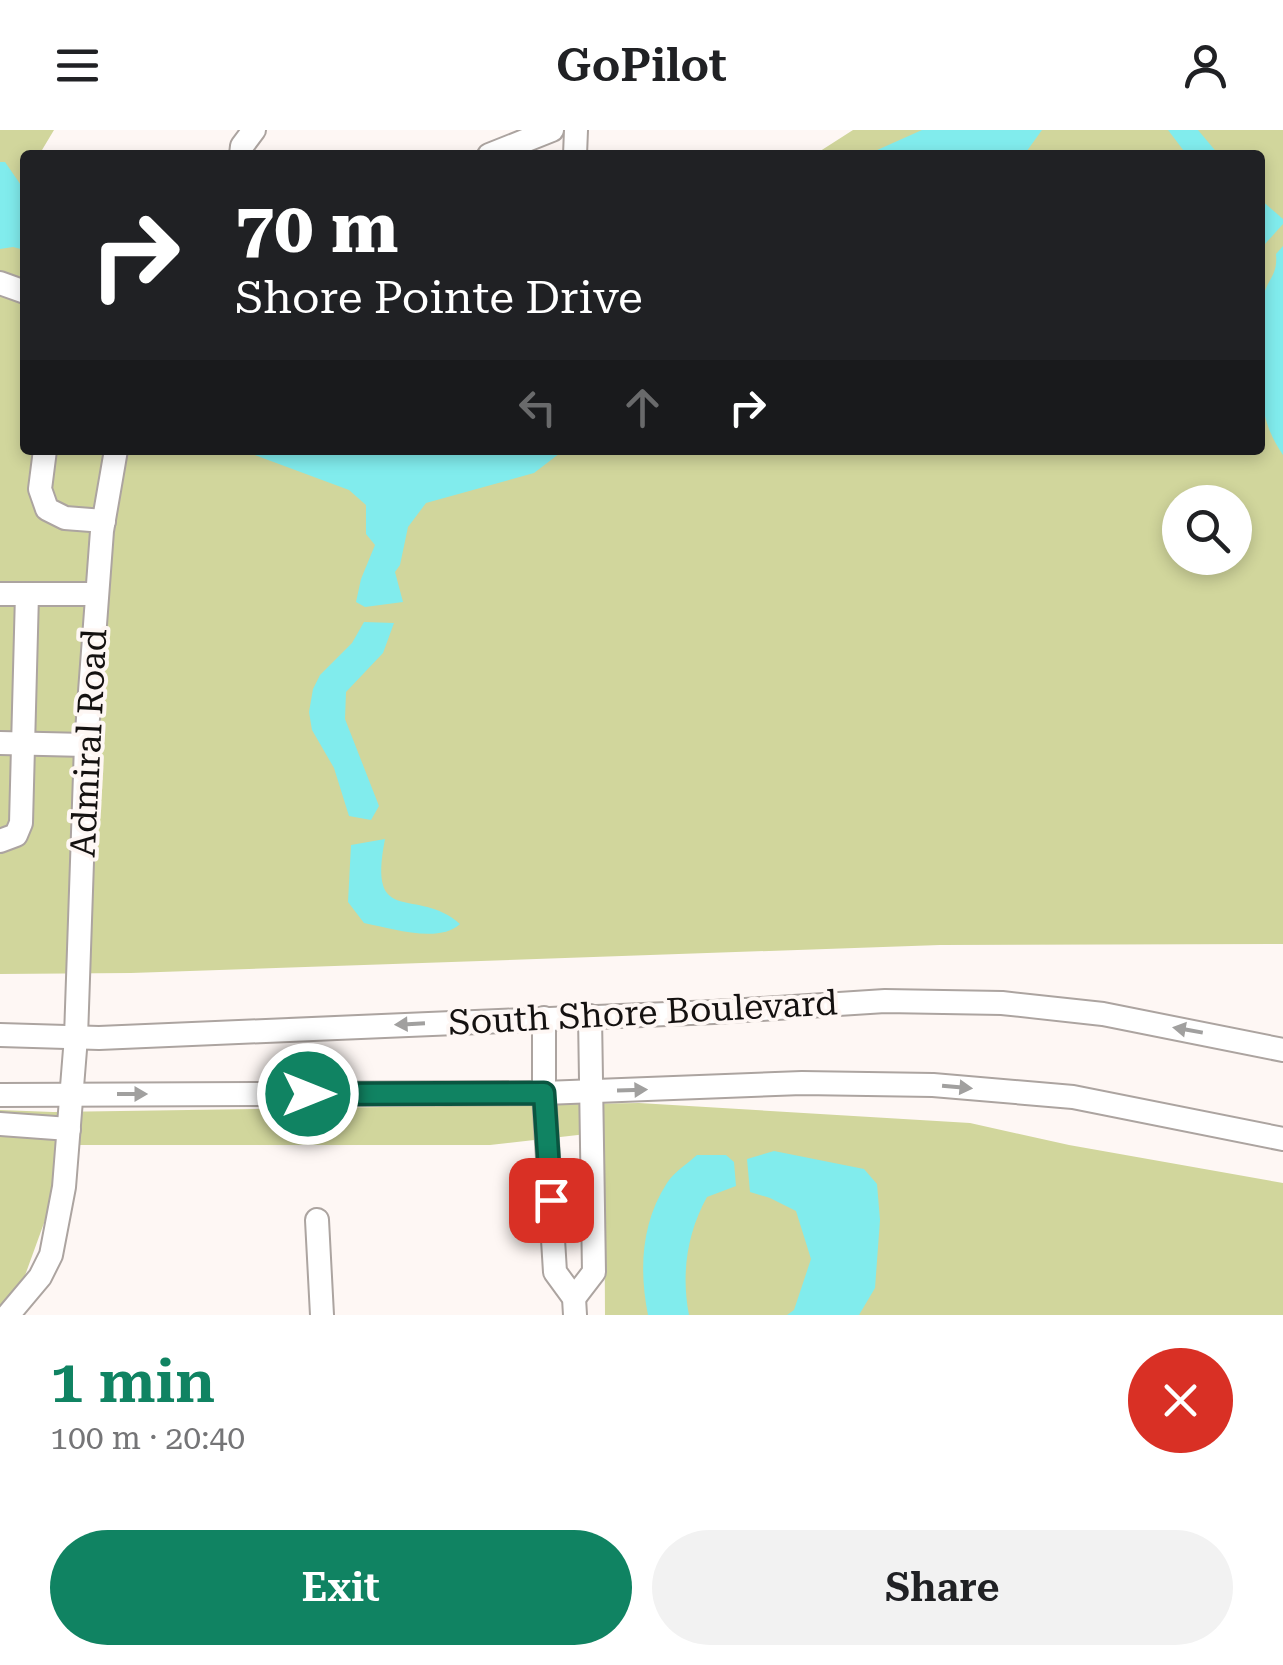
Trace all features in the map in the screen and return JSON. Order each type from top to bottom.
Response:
[{"type":"street","points":[[502,150],[552,130]]},
{"type":"street","points":[[44,455],[40,488],[47,509],[65,518],[104,521]]},
{"type":"street","name":"Admiral Road","points":[[8,1315],[40,1277],[52,1255],[64,1187],[76,1037],[86,744],[104,521],[115,455]]},
{"type":"street","points":[[0,594],[98,594]]},
{"type":"street","points":[[0,840],[16,835],[21,822],[27,594]]},
{"type":"street","points":[[0,743],[86,744]]},
{"type":"street","name":"South Shore Boulevard","points":[[0,1035],[76,1037],[885,1001],[1002,1003],[1103,1014],[1283,1050]]},
{"type":"street","points":[[575,1306],[594,1272],[590,1016]]},
{"type":"street","points":[[544,1018],[544,1093],[555,1272],[575,1306]]},
{"type":"street","name":"South Shore Boulevard","points":[[0,1095],[544,1093],[802,1083],[933,1085],[1073,1097],[1283,1139]]},
{"type":"street","points":[[0,1124],[69,1129]]},
{"type":"street","points":[[318,1220],[322,1315]]},
{"type":"green space","points":[[0,130],[54,130],[42,150],[20,150],[20,455],[1265,455],[1265,150],[822,150],[853,130],[1283,130],[1283,944],[940,945],[131,973],[0,974]]},
{"type":"green space","points":[[639,1103],[970,1123],[1283,1183],[1283,1315],[605,1315],[604,1132],[490,1145],[55,1145],[52,1201],[23,1281],[0,1305],[0,1110]]},
{"type":"water","points":[[922,130],[1042,130],[1028,150],[877,150]]},
{"type":"water","points":[[1168,130],[1198,130],[1215,150],[1183,150]]},
{"type":"water","points":[[0,162],[5,162],[20,184],[20,249],[0,249]]},
{"type":"water","points":[[1265,203],[1283,219],[1265,244]]},
{"type":"water","points":[[1283,246],[1283,455],[1265,413],[1265,292],[1274,272],[1276,254]]},
{"type":"water","points":[[254,455],[557,455],[534,473],[426,503],[408,527],[395,572],[403,602],[365,607],[356,602],[375,545],[366,534],[366,505],[349,490]]},
{"type":"water","points":[[364,622],[394,623],[383,653],[346,692],[345,719],[379,806],[371,820],[349,816],[334,768],[312,730],[309,712],[320,675],[352,643]]},
{"type":"water","points":[[385,839],[381,867],[389,896],[444,913],[460,924],[451,930],[427,934],[364,923],[348,902],[351,845]]},
{"type":"water","points":[[774,1151],[864,1169],[877,1184],[880,1220],[875,1288],[859,1315],[787,1315],[794,1310],[811,1259],[796,1211],[750,1192],[747,1159]]},
{"type":"water","points":[[697,1155],[726,1155],[734,1162],[736,1186],[707,1197],[695,1225],[686,1269],[689,1315],[648,1315],[643,1264],[647,1230],[658,1198],[670,1179]]},
{"type":"route","points":[[308,1094],[544,1093],[551,1200]]}]
